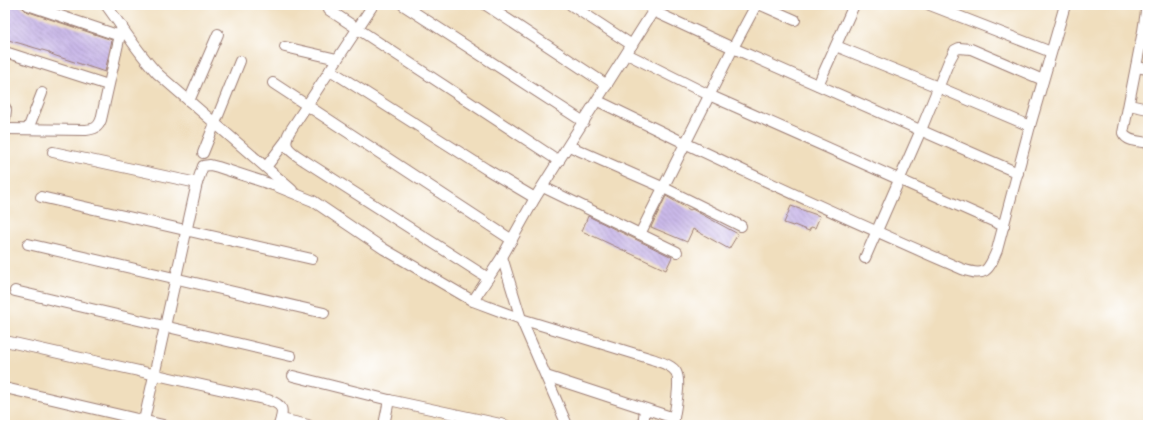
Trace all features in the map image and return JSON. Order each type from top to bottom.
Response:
[{"type":"street","points":[[28,5],[121,31]]},
{"type":"street","points":[[106,5],[121,31],[149,65],[297,194]]},
{"type":"street","points":[[266,167],[285,142],[290,131],[373,5]]},
{"type":"street","points":[[403,5],[584,122]]},
{"type":"street","points":[[486,5],[607,85]]},
{"type":"street","points":[[571,5],[632,45]]},
{"type":"street","points":[[640,234],[684,143],[756,5]]},
{"type":"street","points":[[762,5],[783,9],[795,20]]},
{"type":"street","points":[[818,85],[854,5]]},
{"type":"street","points":[[930,5],[1052,52]]},
{"type":"street","points":[[1147,5],[1146,32],[1136,67],[1123,133],[1125,137],[1129,139],[1148,143]]},
{"type":"street","points":[[598,100],[684,143],[876,232],[962,269],[978,274],[983,273],[994,258],[1004,226],[1030,126],[1052,52],[1062,6]]},
{"type":"street","points":[[473,301],[502,257],[536,198],[655,8],[733,48],[1018,172]]},
{"type":"street","points":[[329,10],[559,161]]},
{"type":"street","points":[[5,129],[86,130],[98,127],[101,120],[121,31]]},
{"type":"street","points":[[189,101],[218,34]]},
{"type":"street","points":[[836,46],[1030,126]]},
{"type":"street","points":[[285,47],[337,59]]},
{"type":"street","points":[[865,258],[955,50],[959,48],[971,49],[1044,80]]},
{"type":"street","points":[[5,52],[108,85]]},
{"type":"street","points":[[627,54],[709,95],[1004,226]]},
{"type":"street","points":[[203,153],[240,61]]},
{"type":"street","points":[[1136,67],[1148,69]]},
{"type":"street","points":[[330,70],[486,169],[536,198]]},
{"type":"street","points":[[273,83],[512,240]]},
{"type":"street","points":[[28,129],[42,93]]},
{"type":"street","points":[[1129,105],[1148,109]]},
{"type":"street","points":[[5,107],[5,118]]},
{"type":"street","points":[[285,142],[286,146],[295,154],[488,278]]},
{"type":"street","points":[[569,146],[662,187],[741,226]]},
{"type":"street","points":[[53,152],[197,183]]},
{"type":"street","points":[[143,423],[197,183],[203,166],[210,165],[297,194],[313,201],[384,249],[473,301],[521,319],[652,359],[672,368],[676,373],[678,381],[673,421],[646,409],[546,376]]},
{"type":"street","points":[[543,187],[678,252]]},
{"type":"street","points":[[41,197],[312,259]]},
{"type":"street","points":[[28,244],[324,313]]},
{"type":"street","points":[[502,257],[521,319],[567,425]]},
{"type":"street","points":[[15,291],[291,356]]},
{"type":"street","points":[[5,340],[274,402],[280,405],[282,409],[280,422],[308,425]]},
{"type":"street","points":[[293,376],[488,423],[505,425]]},
{"type":"street","points":[[5,388],[143,423],[163,425]]},
{"type":"street","points":[[384,425],[389,400]]},
{"type":"street","points":[[643,425],[646,409]]},
{"type":"building","points":[[5,5],[19,5],[26,11],[112,40],[105,72],[56,56],[49,52],[5,39]]},
{"type":"building","points":[[666,196],[738,234],[729,249],[693,229],[687,242],[651,227]]},
{"type":"building","points":[[791,206],[820,216],[815,228],[811,227],[809,231],[784,223]]},
{"type":"building","points":[[588,216],[672,257],[666,270],[582,231]]}]
